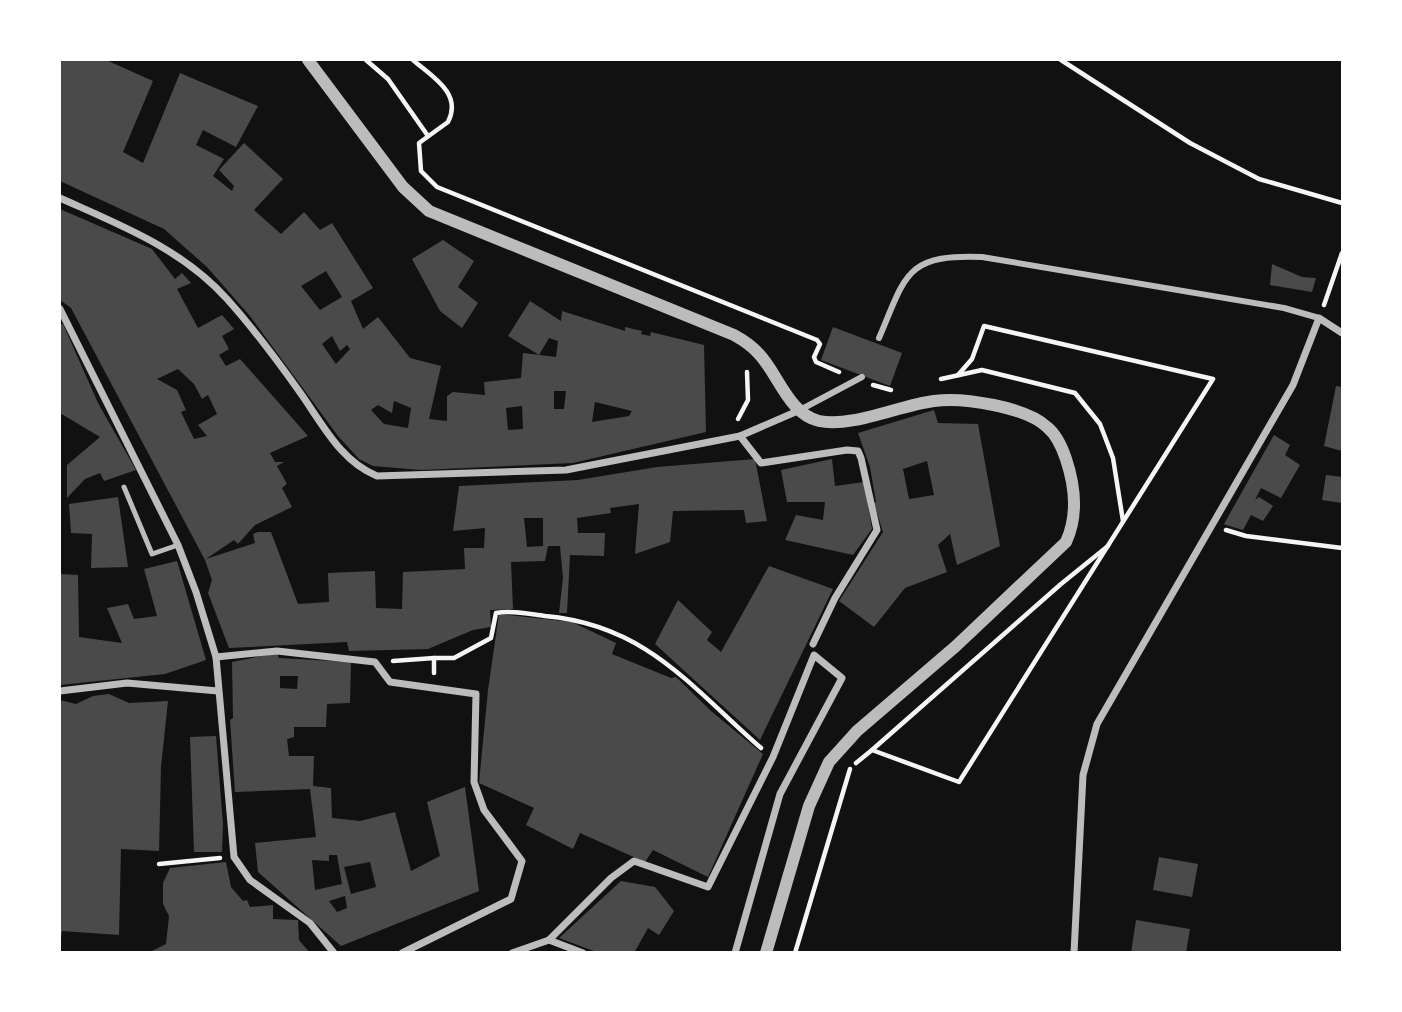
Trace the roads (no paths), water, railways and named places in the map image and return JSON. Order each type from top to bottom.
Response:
[{"type":"street","points":[[309,60],[394,176],[429,211],[734,335],[759,354],[800,410],[817,420],[842,421],[927,402],[954,400],[1017,412],[1046,425],[1057,438],[1070,470],[1074,502],[1072,529],[1056,554],[857,732],[829,762],[809,806],[766,953]]},
{"type":"street","points":[[60,198],[153,240],[178,256],[226,297],[298,389],[340,449],[357,467],[377,477],[566,470],[740,436],[800,410],[862,377]]},
{"type":"street","points":[[879,338],[906,276],[921,265],[948,256],[982,257],[1284,308],[1319,318],[1342,332]]},
{"type":"street","points":[[60,309],[178,545],[216,657],[234,857],[250,880],[310,923],[334,953]]},
{"type":"street","points":[[1074,953],[1083,775],[1097,724],[1303,366],[1319,318]]},
{"type":"street","points":[[512,953],[549,940],[611,878],[634,861],[708,887],[773,757],[814,655],[813,644],[835,598],[877,530],[858,452],[847,450],[761,463],[740,436]]},
{"type":"street","points":[[216,657],[276,651],[375,662],[390,682],[476,694],[474,782],[484,810],[522,861],[511,899],[402,953]]},
{"type":"street","points":[[735,953],[780,794],[842,678],[814,655]]},
{"type":"street","points":[[60,691],[127,683],[218,691]]},
{"type":"street","points":[[549,940],[583,953]]},
{"type":"lane","points":[[124,487],[152,554],[178,545]]}]
